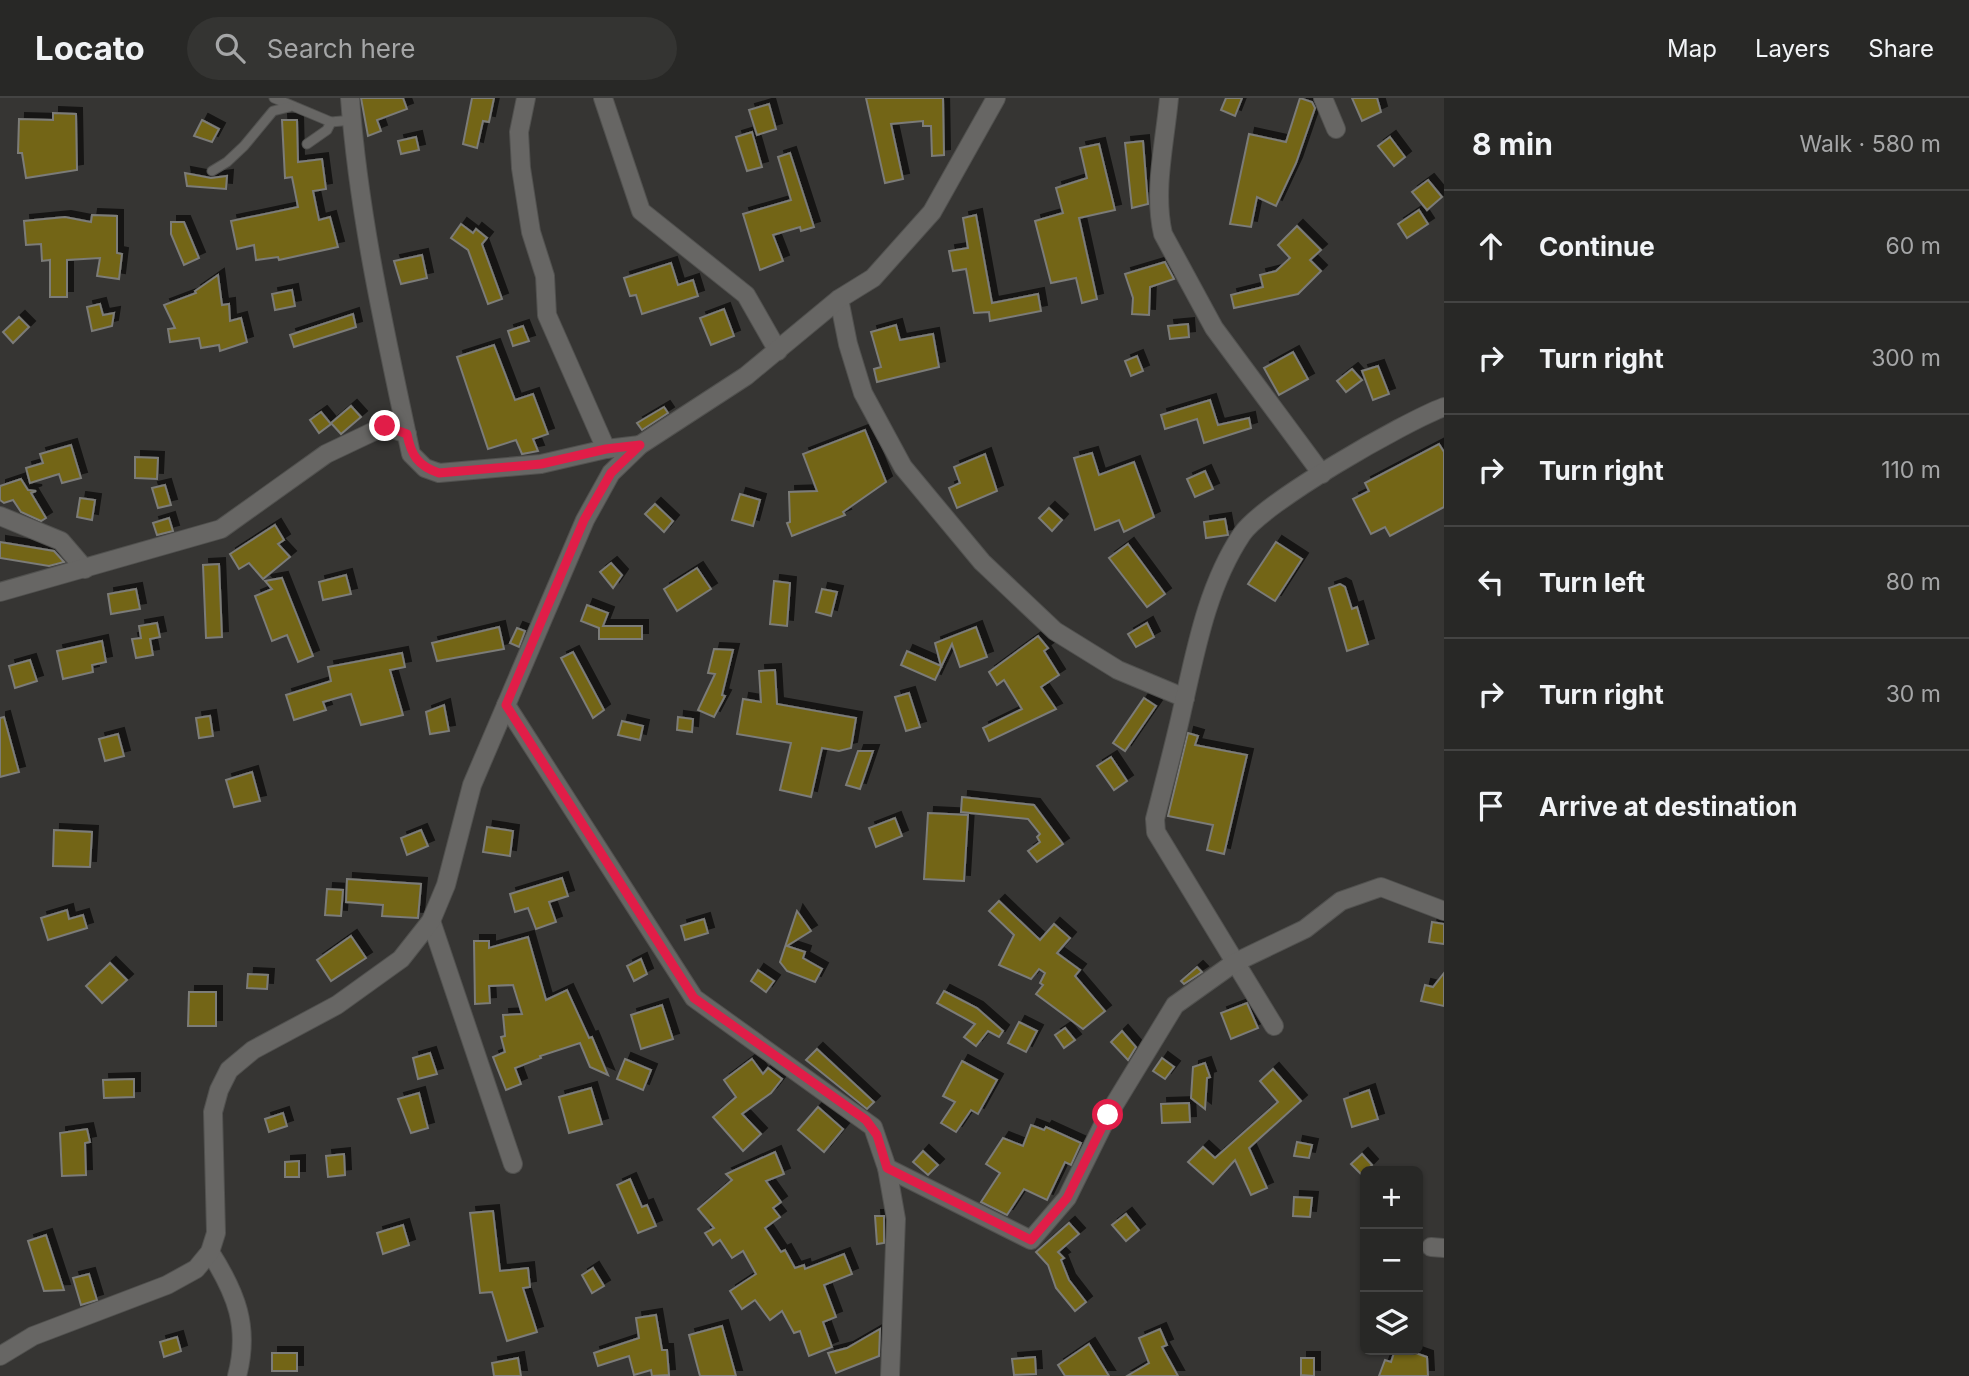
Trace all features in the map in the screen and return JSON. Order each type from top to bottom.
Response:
[{"type":"street","points":[[350,98],[373,276],[411,454],[425,468],[439,473],[541,464],[606,449],[640,445]]},
{"type":"street","points":[[526,98],[519,132],[521,168],[531,232],[545,276],[547,315],[606,449]]},
{"type":"street","points":[[603,98],[641,211],[746,295],[778,351]]},
{"type":"street","points":[[0,1356],[33,1336],[167,1285],[196,1269],[210,1252],[216,1233],[214,1112],[219,1090],[229,1070],[253,1050],[337,1005],[401,960],[431,921],[446,885],[472,785],[584,520],[611,473],[640,445],[746,376],[839,299],[873,278],[932,212],[996,98]]},
{"type":"street","points":[[1169,98],[1160,190],[1159,218],[1163,234],[1214,328],[1322,474]]},
{"type":"street","points":[[1323,98],[1336,129]]},
{"type":"street","points":[[839,299],[848,344],[863,393],[903,467],[982,562],[1055,631],[1118,670],[1185,698]]},
{"type":"street","points":[[1274,1026],[1156,832],[1155,819],[1199,632],[1223,570],[1243,532],[1283,499],[1322,474],[1444,407]]},
{"type":"street","points":[[0,592],[221,529],[326,454],[385,426],[407,434]]},
{"type":"street","points":[[0,516],[61,541],[85,569]]},
{"type":"street","points":[[506,705],[694,998],[866,1120],[877,1135],[887,1168],[896,1219],[890,1376]]},
{"type":"street","points":[[887,1168],[1031,1240],[1067,1198],[1108,1115],[1175,1005],[1234,963],[1305,929],[1341,901],[1381,887],[1444,911]]},
{"type":"street","points":[[431,921],[513,1164]]},
{"type":"street","points":[[210,1252],[232,1287],[239,1308],[242,1337],[237,1376]]},
{"type":"lane","points":[[274,98],[289,107],[331,121],[352,120]]},
{"type":"lane","points":[[212,171],[227,162],[244,146],[272,111],[289,107]]},
{"type":"lane","points":[[307,145],[316,135],[327,130],[331,121]]},
{"type":"building","points":[[361,98],[403,98],[407,109],[377,120],[381,131],[368,136]]},
{"type":"building","points":[[472,98],[494,98],[489,122],[483,121],[477,148],[463,144]]},
{"type":"building","points":[[866,98],[943,98],[944,155],[932,156],[931,126],[923,126],[923,121],[891,124],[903,179],[885,183]]},
{"type":"building","points":[[1226,98],[1242,98],[1235,116],[1221,110]]},
{"type":"building","points":[[1300,98],[1312,102],[1315,108],[1296,163],[1276,206],[1257,197],[1251,227],[1230,224],[1249,134],[1286,142]]},
{"type":"building","points":[[1352,98],[1377,98],[1381,112],[1362,121]]},
{"type":"building","points":[[769,104],[776,129],[757,135],[749,110]]},
{"type":"building","points":[[53,113],[76,114],[77,170],[26,178],[22,153],[18,153],[19,119],[53,120]]},
{"type":"building","points":[[202,120],[219,129],[212,142],[194,136]]},
{"type":"building","points":[[282,120],[297,120],[298,162],[322,159],[326,189],[313,191],[319,220],[330,217],[338,247],[279,260],[278,257],[256,260],[254,245],[237,249],[231,221],[298,207],[292,177],[285,178]]},
{"type":"building","points":[[752,132],[762,167],[747,171],[736,137]]},
{"type":"building","points":[[416,137],[419,150],[401,154],[398,141]]},
{"type":"building","points":[[1390,137],[1405,157],[1394,166],[1378,146]]},
{"type":"building","points":[[1143,141],[1148,204],[1132,208],[1125,143]]},
{"type":"building","points":[[1099,144],[1115,210],[1079,218],[1097,299],[1082,303],[1076,278],[1051,283],[1035,221],[1063,213],[1056,188],[1087,178],[1080,148]]},
{"type":"building","points":[[790,153],[814,227],[801,231],[800,227],[773,235],[783,261],[760,270],[743,214],[791,200],[778,157]]},
{"type":"building","points":[[185,173],[211,178],[227,176],[226,189],[187,186]]},
{"type":"building","points":[[1428,180],[1442,197],[1427,210],[1412,192]]},
{"type":"building","points":[[1419,210],[1428,224],[1407,238],[1398,224]]},
{"type":"building","points":[[92,215],[117,216],[117,253],[122,254],[119,279],[97,276],[100,258],[67,260],[67,297],[50,297],[50,260],[42,261],[41,244],[26,245],[24,221],[65,217],[91,222]]},
{"type":"building","points":[[976,215],[992,303],[1038,294],[1041,311],[990,321],[989,312],[974,313],[966,269],[953,271],[949,251],[968,248],[963,218]]},
{"type":"building","points":[[171,222],[184,222],[199,258],[184,265],[171,234]]},
{"type":"building","points":[[461,224],[473,233],[476,229],[487,238],[482,244],[502,299],[488,304],[468,250],[451,238]]},
{"type":"building","points":[[1297,226],[1321,250],[1310,260],[1321,271],[1298,294],[1234,308],[1231,295],[1263,287],[1260,275],[1276,271],[1290,258],[1278,245]]},
{"type":"building","points":[[422,255],[427,278],[401,284],[394,261]]},
{"type":"building","points":[[1165,262],[1174,279],[1150,287],[1149,315],[1132,314],[1133,298],[1125,274]]},
{"type":"building","points":[[671,263],[678,285],[693,280],[698,296],[642,314],[636,295],[630,296],[624,278]]},
{"type":"building","points":[[218,275],[222,305],[229,304],[230,321],[241,318],[247,342],[220,351],[219,345],[201,348],[199,338],[170,342],[168,329],[175,328],[164,305],[196,293],[195,291]]},
{"type":"building","points":[[292,290],[295,306],[275,310],[272,294]]},
{"type":"building","points":[[100,304],[103,315],[114,313],[112,326],[92,331],[87,307]]},
{"type":"building","points":[[724,309],[734,336],[711,345],[700,318]]},
{"type":"building","points":[[353,314],[356,327],[294,347],[290,335]]},
{"type":"building","points":[[19,317],[29,327],[13,343],[3,332]]},
{"type":"building","points":[[1188,324],[1189,337],[1170,339],[1168,326]]},
{"type":"building","points":[[896,325],[900,340],[933,334],[939,367],[877,382],[874,369],[881,367],[871,332]]},
{"type":"building","points":[[523,326],[529,341],[513,346],[508,331]]},
{"type":"building","points":[[494,345],[515,400],[533,394],[548,434],[533,439],[538,451],[522,454],[516,440],[488,449],[457,357]]},
{"type":"building","points":[[1293,352],[1308,379],[1279,395],[1264,368]]},
{"type":"building","points":[[1137,356],[1143,371],[1131,376],[1125,361]]},
{"type":"building","points":[[1378,366],[1389,394],[1373,400],[1362,371]]},
{"type":"building","points":[[1352,369],[1362,380],[1346,392],[1337,381]]},
{"type":"building","points":[[1210,400],[1218,425],[1249,418],[1251,428],[1204,443],[1197,419],[1165,429],[1161,415]]},
{"type":"building","points":[[351,406],[361,417],[341,434],[331,423]]},
{"type":"building","points":[[664,407],[668,413],[642,430],[637,423]]},
{"type":"building","points":[[321,412],[331,424],[319,433],[310,420]]},
{"type":"building","points":[[865,430],[886,482],[843,512],[845,515],[792,536],[787,523],[790,522],[789,492],[817,491],[803,454]]},
{"type":"building","points":[[1439,444],[1444,452],[1444,507],[1390,536],[1385,527],[1371,534],[1353,499],[1369,491],[1365,483]]},
{"type":"building","points":[[71,445],[81,478],[62,483],[59,474],[30,483],[26,468],[43,463],[40,454]]},
{"type":"building","points":[[1092,453],[1099,475],[1134,462],[1154,517],[1124,532],[1119,520],[1095,530],[1074,458]]},
{"type":"building","points":[[985,454],[997,491],[957,508],[949,488],[960,483],[954,467]]},
{"type":"building","points":[[135,457],[158,458],[157,479],[135,478]]},
{"type":"building","points":[[1205,471],[1213,489],[1195,497],[1187,479]]},
{"type":"building","points":[[21,479],[28,490],[36,491],[31,493],[46,518],[41,521],[21,512],[13,500],[4,503],[0,500],[0,486]]},
{"type":"building","points":[[165,485],[171,505],[158,508],[152,488]]},
{"type":"building","points":[[740,494],[760,500],[753,526],[732,520]]},
{"type":"building","points":[[80,498],[95,500],[92,520],[77,517]]},
{"type":"building","points":[[655,504],[673,521],[664,532],[645,514]]},
{"type":"building","points":[[1049,508],[1062,520],[1052,531],[1039,518]]},
{"type":"building","points":[[169,518],[173,531],[157,535],[153,523]]},
{"type":"building","points":[[1225,519],[1228,535],[1206,538],[1204,522]]},
{"type":"building","points":[[275,525],[284,540],[278,544],[290,557],[263,579],[249,563],[239,569],[230,554]]},
{"type":"building","points":[[0,542],[54,551],[64,562],[49,566],[0,558]]},
{"type":"building","points":[[1276,542],[1302,559],[1275,601],[1248,584]]},
{"type":"building","points":[[1128,544],[1165,594],[1147,607],[1109,558]]},
{"type":"building","points":[[611,563],[622,575],[613,588],[600,572]]},
{"type":"building","points":[[219,564],[222,637],[206,638],[203,565]]},
{"type":"building","points":[[697,568],[711,589],[677,611],[664,589]]},
{"type":"building","points":[[346,575],[351,594],[323,600],[319,582]]},
{"type":"building","points":[[282,578],[313,656],[298,662],[287,635],[272,641],[255,596],[272,589],[265,581]]},
{"type":"building","points":[[774,581],[790,583],[787,626],[770,624]]},
{"type":"building","points":[[1340,584],[1345,587],[1352,609],[1357,607],[1368,644],[1347,651],[1329,588]]},
{"type":"building","points":[[136,589],[140,609],[111,614],[108,594]]},
{"type":"building","points":[[822,589],[837,592],[831,616],[816,612]]},
{"type":"building","points":[[587,605],[608,613],[603,626],[642,626],[642,639],[599,639],[599,628],[581,621]]},
{"type":"building","points":[[157,623],[160,637],[150,639],[153,655],[136,658],[132,639],[141,638],[139,626]]},
{"type":"building","points":[[1147,623],[1154,637],[1136,647],[1128,634]]},
{"type":"building","points":[[499,627],[504,649],[437,661],[432,643]]},
{"type":"building","points":[[976,627],[987,657],[960,667],[952,644],[935,680],[901,665],[907,651],[941,666],[935,643]]},
{"type":"building","points":[[517,628],[525,631],[519,647],[510,643]]},
{"type":"building","points":[[1038,636],[1048,648],[1044,651],[1059,675],[1041,687],[1056,709],[989,741],[983,728],[1022,709],[1004,680],[997,685],[989,672]]},
{"type":"building","points":[[102,641],[106,662],[92,665],[93,672],[63,679],[57,651]]},
{"type":"building","points":[[714,649],[733,650],[722,695],[725,696],[714,717],[698,710],[715,674],[708,673]]},
{"type":"building","points":[[573,652],[604,710],[593,718],[561,658]]},
{"type":"building","points":[[402,653],[405,667],[390,670],[403,715],[361,725],[351,694],[323,702],[326,710],[294,720],[286,695],[331,681],[328,667]]},
{"type":"building","points":[[30,660],[37,681],[15,688],[9,666]]},
{"type":"building","points":[[775,670],[777,704],[856,718],[851,748],[839,751],[822,748],[811,797],[780,790],[791,743],[737,734],[743,699],[761,702],[759,671]]},
{"type":"building","points":[[909,693],[920,727],[906,731],[895,697]]},
{"type":"building","points":[[1144,698],[1156,706],[1125,751],[1113,743]]},
{"type":"building","points":[[444,705],[449,731],[430,734],[426,712]]},
{"type":"building","points":[[210,716],[213,736],[199,738],[196,718]]},
{"type":"building","points":[[4,717],[19,772],[0,777],[0,718]]},
{"type":"building","points":[[678,717],[693,719],[692,732],[677,730]]},
{"type":"building","points":[[622,721],[643,726],[640,740],[618,735]]},
{"type":"building","points":[[1188,733],[1198,736],[1195,745],[1247,755],[1224,854],[1207,850],[1213,825],[1168,816]]},
{"type":"building","points":[[118,734],[124,756],[105,761],[99,739]]},
{"type":"building","points":[[858,751],[873,751],[860,789],[846,785]]},
{"type":"building","points":[[1111,757],[1127,781],[1114,790],[1097,766]]},
{"type":"building","points":[[252,772],[260,801],[234,807],[226,780]]},
{"type":"building","points":[[962,797],[1034,805],[1063,844],[1037,862],[1028,851],[1040,842],[1037,837],[1040,834],[1028,819],[961,812]]},
{"type":"building","points":[[928,813],[968,815],[964,881],[924,879]]},
{"type":"building","points":[[895,818],[902,836],[876,847],[869,828]]},
{"type":"building","points":[[487,827],[513,831],[510,856],[483,852]]},
{"type":"building","points":[[54,830],[92,832],[90,867],[53,866]]},
{"type":"building","points":[[421,830],[428,846],[407,855],[401,838]]},
{"type":"building","points":[[562,878],[568,896],[549,902],[556,922],[536,929],[528,908],[515,912],[510,894]]},
{"type":"building","points":[[347,879],[421,884],[418,918],[382,916],[383,905],[346,902]]},
{"type":"building","points":[[327,889],[343,890],[341,916],[325,915]]},
{"type":"building","points":[[999,901],[1040,940],[1054,924],[1070,938],[1057,953],[1080,970],[1075,976],[1105,1011],[1083,1029],[1036,994],[1043,985],[1040,983],[1045,973],[1039,969],[1031,979],[999,965],[1014,935],[989,911]]},
{"type":"building","points":[[67,910],[69,919],[83,915],[87,928],[48,940],[41,918]]},
{"type":"building","points":[[797,911],[811,931],[787,946],[805,952],[803,958],[822,969],[815,982],[787,971],[780,962]]},
{"type":"building","points":[[704,919],[708,933],[685,940],[681,926]]},
{"type":"building","points":[[1432,922],[1444,924],[1444,944],[1429,942]]},
{"type":"building","points":[[351,936],[366,958],[331,981],[317,960]]},
{"type":"building","points":[[528,937],[546,1000],[567,990],[608,1075],[590,1067],[580,1043],[540,1056],[541,1058],[515,1068],[521,1084],[506,1090],[493,1057],[505,1052],[501,1037],[505,1036],[503,1015],[522,1014],[513,985],[489,986],[490,1003],[475,1004],[474,941],[489,941],[489,948]]},
{"type":"building","points":[[641,959],[647,974],[634,981],[627,966]]},
{"type":"building","points":[[110,963],[127,980],[102,1003],[86,986]]},
{"type":"building","points":[[1197,967],[1202,972],[1184,984],[1181,981]]},
{"type":"building","points":[[758,970],[774,981],[766,992],[751,981]]},
{"type":"building","points":[[1444,973],[1444,1006],[1421,1001],[1425,985],[1433,987]]},
{"type":"building","points":[[248,974],[268,975],[267,989],[247,988]]},
{"type":"building","points":[[944,991],[977,1008],[1003,1031],[999,1037],[988,1031],[976,1046],[964,1037],[975,1024],[937,1003]]},
{"type":"building","points":[[189,992],[216,992],[216,1026],[188,1026]]},
{"type":"building","points":[[1247,1003],[1258,1028],[1231,1039],[1221,1013]]},
{"type":"building","points":[[662,1005],[673,1039],[641,1049],[631,1015]]},
{"type":"building","points":[[1019,1022],[1037,1031],[1026,1052],[1008,1043]]},
{"type":"building","points":[[1065,1028],[1075,1040],[1064,1048],[1055,1035]]},
{"type":"building","points":[[1122,1031],[1136,1047],[1128,1060],[1111,1042]]},
{"type":"building","points":[[817,1049],[874,1102],[867,1109],[806,1060]]},
{"type":"building","points":[[430,1053],[437,1074],[418,1079],[413,1058]]},
{"type":"building","points":[[1162,1058],[1174,1067],[1165,1079],[1153,1071]]},
{"type":"building","points":[[625,1059],[651,1070],[643,1090],[617,1079]]},
{"type":"building","points":[[752,1059],[763,1074],[768,1068],[782,1079],[771,1093],[742,1114],[761,1134],[743,1151],[713,1117],[736,1097],[724,1080]]},
{"type":"building","points":[[962,1061],[997,1080],[978,1114],[971,1110],[956,1132],[941,1123],[955,1102],[943,1096]]},
{"type":"building","points":[[1205,1063],[1210,1077],[1207,1078],[1205,1109],[1191,1098],[1193,1067]]},
{"type":"building","points":[[1273,1069],[1301,1101],[1249,1148],[1267,1188],[1251,1195],[1235,1160],[1213,1184],[1188,1162],[1203,1147],[1215,1158],[1278,1102],[1260,1081]]},
{"type":"building","points":[[134,1079],[134,1097],[104,1098],[103,1080]]},
{"type":"building","points":[[591,1088],[602,1124],[569,1133],[559,1097]]},
{"type":"building","points":[[1369,1090],[1378,1119],[1352,1127],[1344,1099]]},
{"type":"building","points":[[419,1093],[428,1128],[411,1133],[398,1099]]},
{"type":"building","points":[[1189,1103],[1190,1122],[1162,1123],[1161,1104]]},
{"type":"building","points":[[818,1107],[843,1129],[824,1152],[798,1130]]},
{"type":"building","points":[[283,1113],[287,1126],[269,1132],[265,1119]]},
{"type":"building","points":[[1031,1125],[1044,1130],[1046,1127],[1081,1143],[1071,1165],[1065,1162],[1047,1200],[1024,1189],[1007,1215],[981,1202],[1000,1173],[986,1164],[1003,1138],[1023,1146]]},
{"type":"building","points":[[87,1129],[90,1142],[85,1143],[86,1175],[62,1176],[60,1133]]},
{"type":"building","points":[[1297,1142],[1312,1145],[1309,1158],[1294,1156]]},
{"type":"building","points":[[923,1151],[938,1165],[928,1175],[913,1162]]},
{"type":"building","points":[[775,1152],[784,1174],[766,1181],[781,1202],[773,1208],[780,1217],[765,1228],[781,1252],[785,1250],[795,1268],[804,1265],[805,1269],[844,1254],[852,1274],[824,1285],[836,1317],[823,1322],[832,1347],[809,1356],[800,1331],[794,1333],[782,1311],[770,1320],[755,1300],[742,1309],[730,1291],[756,1274],[743,1251],[732,1258],[720,1240],[713,1245],[705,1233],[714,1228],[698,1209],[732,1180],[726,1174]]},
{"type":"building","points":[[344,1154],[345,1175],[328,1177],[326,1156]]},
{"type":"building","points":[[1362,1154],[1372,1165],[1360,1166],[1360,1173],[1351,1164]]},
{"type":"building","points":[[299,1161],[299,1177],[285,1177],[285,1162]]},
{"type":"building","points":[[630,1179],[642,1207],[647,1205],[656,1226],[638,1233],[617,1185]]},
{"type":"building","points":[[1294,1197],[1312,1198],[1310,1217],[1293,1216]]},
{"type":"building","points":[[493,1211],[500,1271],[528,1268],[530,1287],[523,1288],[537,1332],[507,1341],[492,1292],[480,1293],[470,1213]]},
{"type":"building","points":[[1126,1214],[1139,1230],[1126,1241],[1112,1225]]},
{"type":"building","points":[[875,1216],[884,1216],[884,1243],[877,1244]]},
{"type":"building","points":[[1069,1223],[1079,1234],[1058,1252],[1064,1258],[1061,1260],[1069,1280],[1086,1302],[1075,1311],[1056,1288],[1048,1265],[1036,1252]]},
{"type":"building","points":[[403,1225],[409,1245],[383,1254],[377,1233]]},
{"type":"building","points":[[46,1235],[64,1290],[44,1291],[28,1241]]},
{"type":"building","points":[[593,1268],[604,1286],[592,1293],[582,1275]]},
{"type":"building","points":[[89,1274],[97,1300],[81,1305],[73,1278]]},
{"type":"building","points":[[656,1315],[662,1350],[667,1350],[669,1375],[652,1376],[651,1370],[634,1375],[629,1356],[598,1366],[594,1353],[639,1338],[636,1318]]},
{"type":"building","points":[[722,1326],[736,1376],[700,1376],[689,1335]]},
{"type":"building","points":[[880,1329],[879,1356],[836,1373],[828,1353],[847,1348]]},
{"type":"building","points":[[1160,1329],[1167,1345],[1162,1347],[1178,1376],[1127,1376],[1149,1363],[1139,1338]]},
{"type":"building","points":[[177,1337],[181,1351],[164,1357],[160,1342]]},
{"type":"building","points":[[1089,1344],[1109,1376],[1065,1376],[1058,1365]]},
{"type":"building","points":[[272,1353],[297,1353],[297,1371],[272,1371]]},
{"type":"building","points":[[1393,1355],[1427,1357],[1428,1376],[1379,1376],[1385,1360],[1391,1362]]},
{"type":"building","points":[[1035,1357],[1036,1374],[1014,1375],[1012,1359]]},
{"type":"building","points":[[518,1358],[521,1376],[494,1376],[492,1363]]},
{"type":"building","points":[[1301,1358],[1314,1358],[1314,1376],[1301,1375]]},
{"type":"route","points":[[385,426],[407,434],[411,454],[425,468],[439,473],[541,464],[606,449],[640,445],[611,473],[584,520],[506,705],[612,867],[683,985],[694,998],[866,1120],[877,1135],[887,1168],[1031,1240],[1067,1198],[1108,1115]]}]
